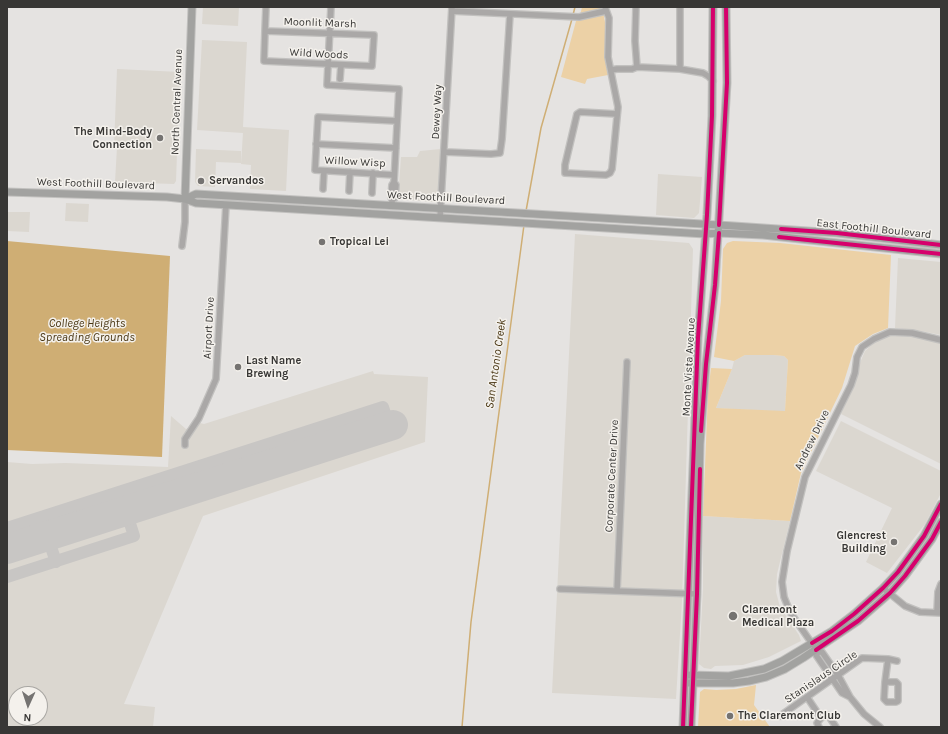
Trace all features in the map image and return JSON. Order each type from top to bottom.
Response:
[{"type":"main road","name":"North Central Avenue","points":[[185,199],[192,7]]},
{"type":"main road","name":"Monte Vista Avenue","points":[[683,727],[698,338],[712,123],[713,7]]},
{"type":"main road","name":"Monte Vista Avenue","points":[[690,727],[697,594],[700,444],[706,364],[715,293],[727,83],[726,7]]},
{"type":"main road","name":"West Foothill Boulevard","points":[[7,192],[185,199],[196,203],[705,234]]},
{"type":"main road","name":"West Foothill Boulevard","points":[[185,199],[196,194],[325,202],[392,203],[441,208],[706,225]]},
{"type":"main road","points":[[246,206],[250,202],[273,203],[278,199]]},
{"type":"main road","points":[[290,208],[294,204],[318,206],[325,202]]},
{"type":"main road","points":[[590,227],[593,223],[613,223],[620,219]]},
{"type":"main road","name":"East Foothill Boulevard","points":[[706,225],[837,234],[941,245]]},
{"type":"main road","name":"East Foothill Boulevard","points":[[705,234],[718,233],[763,235],[941,254]]},
{"type":"main road","points":[[685,679],[730,676],[764,669],[782,661],[832,631],[854,614],[883,588],[898,572],[924,536],[941,504]]},
{"type":"main road","points":[[693,679],[733,683],[749,681],[766,677],[785,669],[817,651],[858,621],[890,593],[905,576],[928,545],[941,522]]},
{"type":"street","points":[[265,31],[266,7]]},
{"type":"street","points":[[331,7],[328,85],[399,89],[394,175],[394,182],[396,185],[393,191],[395,198],[392,203]]},
{"type":"street","points":[[636,7],[635,41],[637,67]]},
{"type":"street","points":[[680,7],[680,69]]},
{"type":"street","points":[[452,9],[462,12],[579,17],[592,15],[606,9],[609,18],[608,57],[618,106],[612,169],[610,173],[606,175],[565,173],[565,165],[577,114],[580,112],[617,114]]},
{"type":"street","name":"Dewey Way","points":[[440,218],[445,152],[452,9]]},
{"type":"street","points":[[445,152],[500,153],[510,14]]},
{"type":"street","name":"Moonlit Marsh","points":[[265,31],[374,35],[372,66]]},
{"type":"street","name":"Wild Woods","points":[[265,31],[264,61],[372,66]]},
{"type":"street","points":[[340,79],[341,65]]},
{"type":"street","points":[[611,70],[632,69],[637,67],[680,69],[706,74],[713,82]]},
{"type":"street","points":[[396,148],[316,144],[318,117],[397,121]]},
{"type":"street","name":"Willow Wisp","points":[[316,144],[315,170],[394,175]]},
{"type":"street","points":[[323,189],[324,171]]},
{"type":"street","points":[[349,191],[350,172]]},
{"type":"street","points":[[372,193],[373,173]]},
{"type":"street","points":[[182,246],[185,222],[185,199]]},
{"type":"street","name":"Airport Drive","points":[[186,445],[185,439],[199,418],[216,379],[226,205]]},
{"type":"street","name":"Andrew Drive","points":[[817,651],[790,612],[784,597],[782,582],[787,551],[805,476],[851,384],[855,373],[857,357],[862,347],[874,339],[890,332],[912,333],[941,340]]},
{"type":"street","name":"Corporate Center Drive","points":[[616,591],[627,362]]},
{"type":"street","points":[[883,588],[905,606],[920,612],[939,612],[938,592],[941,584]]},
{"type":"street","points":[[560,589],[697,594]]},
{"type":"street","points":[[850,697],[842,693],[816,655],[817,651],[822,652],[838,675],[850,697],[864,714],[880,727]]},
{"type":"street","name":"Stanislaus Circle","points":[[780,716],[862,658],[888,659],[897,661]]},
{"type":"street","points":[[885,682],[896,682],[899,686],[898,701],[888,702],[884,699],[885,682],[888,659]]},
{"type":"street","points":[[807,697],[822,718]]},
{"type":"street","points":[[819,727],[817,723],[828,715],[836,727]]},
{"type":"shaded area","points":[[203,7],[239,7],[238,26],[202,24]]},
{"type":"shaded area","points":[[582,7],[602,7],[605,22],[605,57],[608,75],[587,79],[585,84],[561,77],[576,21],[579,20]]},
{"type":"shaded area","points":[[202,40],[247,42],[243,127],[289,130],[286,191],[250,189],[251,165],[241,164],[243,133],[197,130]]},
{"type":"shaded area","points":[[117,69],[180,72],[176,181],[174,184],[115,182],[117,147],[114,147]]},
{"type":"shaded area","points":[[196,149],[241,151],[241,163],[216,162],[215,187],[198,186],[195,182]]},
{"type":"shaded area","points":[[441,149],[439,198],[434,202],[398,199],[401,157],[417,157],[420,151]]},
{"type":"shaded area","points":[[658,174],[702,177],[699,213],[694,218],[656,215]]},
{"type":"shaded area","points":[[66,203],[89,204],[88,222],[65,221]]},
{"type":"shaded area","points":[[7,212],[30,212],[29,232],[7,231]]},
{"type":"shaded area","points":[[575,234],[689,243],[693,249],[682,601],[676,699],[552,693]]},
{"type":"shaded area","points":[[733,241],[780,243],[891,255],[888,328],[873,334],[855,346],[842,388],[801,473],[790,521],[703,516],[708,393],[711,368],[732,369],[716,408],[785,411],[788,360],[784,356],[745,355],[734,361],[714,357],[721,301],[723,249],[727,243]]},
{"type":"shaded area","points":[[898,258],[941,262],[941,335],[895,328]]},
{"type":"shaded area","points":[[891,335],[913,336],[941,343],[941,464],[841,414],[865,351],[876,341]]},
{"type":"shaded area","points":[[745,355],[784,356],[788,360],[785,412],[716,408],[734,361]]},
{"type":"shaded area","points":[[373,371],[374,374],[428,377],[425,442],[203,516],[124,704],[155,707],[153,727],[7,727],[7,462],[32,464],[66,463],[168,467],[171,416],[186,429],[200,423],[204,424]]},
{"type":"shaded area","points":[[841,421],[941,471],[941,493],[925,524],[887,573],[866,562],[892,508],[816,471]]},
{"type":"shaded area","points":[[703,516],[790,521],[777,574],[776,592],[780,607],[799,635],[801,641],[769,657],[743,665],[715,666],[711,669],[704,668],[699,664],[703,589]]},
{"type":"shaded area","name":"The Claremont Club","points":[[756,685],[754,705],[770,727],[698,727],[700,692],[704,689],[736,689]]},
{"type":"water","name":"College Heights Spreading Grounds","points":[[7,241],[170,256],[162,457],[7,450]]},
{"type":"waterway","name":"San Antonio Creek","points":[[573,15],[575,7]]},
{"type":"waterway","name":"San Antonio Creek","points":[[526,211],[541,128],[572,19]]},
{"type":"waterway","name":"San Antonio Creek","points":[[462,727],[471,622],[524,225]]},
{"type":"taxiway","points":[[7,528],[383,407],[389,426]]},
{"type":"taxiway","points":[[272,443],[278,462]]},
{"type":"taxiway","points":[[7,577],[134,536],[120,492]]},
{"type":"taxiway","points":[[41,517],[56,562]]},
{"type":"runway","points":[[7,549],[393,425]]},
{"type":"cycle path","points":[[683,727],[698,338],[707,215],[712,116],[713,7]]},
{"type":"cycle path","points":[[719,225],[727,83],[726,7]]},
{"type":"cycle path","points":[[781,229],[837,233],[941,245]]},
{"type":"cycle path","points":[[701,431],[719,233]]},
{"type":"cycle path","points":[[779,237],[941,254]]},
{"type":"cycle path","points":[[691,727],[697,594],[700,469]]},
{"type":"cycle path","points":[[812,643],[832,631],[854,614],[883,588],[898,572],[924,536],[941,504]]},
{"type":"cycle path","points":[[816,650],[858,621],[890,593],[905,576],[932,539],[941,522]]},
{"type":"place","name":"The Mind-Body Connection","points":[[160,138]]},
{"type":"place","name":"Servandos","points":[[201,181]]},
{"type":"place","name":"Tropical Lei","points":[[322,242]]},
{"type":"place","name":"Last Name Brewing","points":[[238,367]]},
{"type":"place","name":"Glencrest Building","points":[[894,542]]},
{"type":"place","name":"Claremont Medical Plaza","points":[[733,616]]},
{"type":"place","name":"The Claremont Club","points":[[730,716]]}]
